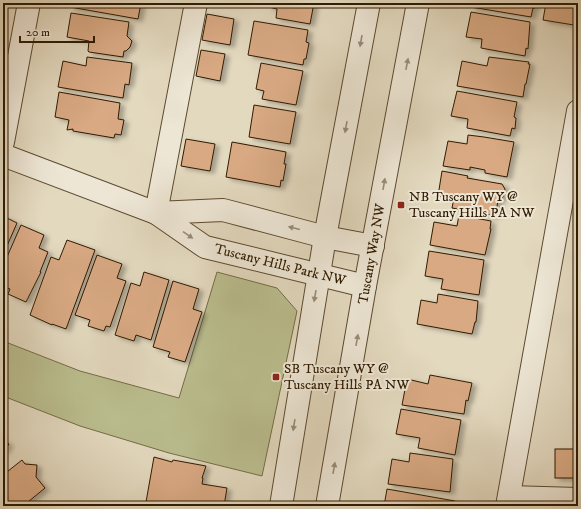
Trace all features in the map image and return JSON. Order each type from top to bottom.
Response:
[{"type":"street","points":[[3,142],[29,3]]},
{"type":"street","points":[[156,213],[196,3]]},
{"type":"street","points":[[280,506],[325,236],[368,3]]},
{"type":"street","name":"Tuscany Way NW","points":[[327,506],[365,286],[418,3]]},
{"type":"street","points":[[578,111],[508,502],[578,499]]},
{"type":"street","name":"Tuscany Hills Park NW","points":[[3,155],[156,213],[205,247],[365,286]]},
{"type":"street","name":"Tuscany Hills Park NW","points":[[156,213],[223,210],[325,236],[373,246]]},
{"type":"green space","points":[[217,272],[277,288],[297,311],[262,476],[169,453],[80,426],[3,396],[3,341],[80,371],[179,398]]},
{"type":"building","points":[[71,3],[141,3],[138,19],[70,7]]},
{"type":"building","points":[[270,3],[314,3],[310,24],[276,18],[277,9],[269,7]]},
{"type":"building","points":[[471,3],[535,3],[535,8],[533,8],[531,17],[471,7]]},
{"type":"building","points":[[546,3],[578,3],[574,25],[543,20]]},
{"type":"building","points":[[471,12],[530,22],[528,49],[526,48],[525,56],[481,48],[482,39],[466,37]]},
{"type":"building","points":[[71,13],[129,22],[127,36],[132,41],[130,47],[124,51],[123,57],[89,52],[89,41],[67,37]]},
{"type":"building","points":[[207,14],[234,19],[230,45],[202,40]]},
{"type":"building","points":[[254,21],[308,30],[306,42],[309,43],[306,59],[304,59],[303,65],[248,55]]},
{"type":"building","points":[[201,50],[225,54],[220,81],[196,76]]},
{"type":"building","points":[[87,57],[132,63],[129,85],[125,84],[123,98],[58,87],[63,61],[86,66]]},
{"type":"building","points":[[489,57],[529,62],[528,64],[530,64],[523,97],[457,86],[462,61],[487,66]]},
{"type":"building","points":[[261,63],[303,71],[296,105],[262,99],[264,91],[256,89]]},
{"type":"building","points":[[457,91],[517,102],[514,117],[516,118],[515,129],[512,128],[510,136],[467,128],[468,119],[451,116]]},
{"type":"building","points":[[59,92],[120,103],[118,119],[124,120],[121,135],[115,134],[114,138],[73,131],[73,129],[67,130],[69,120],[55,117]]},
{"type":"building","points":[[254,105],[296,112],[290,144],[249,137]]},
{"type":"building","points":[[468,135],[514,142],[507,177],[485,173],[485,170],[470,167],[470,170],[443,166],[448,141],[467,144]]},
{"type":"building","points":[[186,139],[215,144],[210,171],[181,166]]},
{"type":"building","points":[[232,142],[286,152],[284,164],[286,164],[283,181],[281,180],[280,187],[226,177]]},
{"type":"building","points":[[442,171],[468,176],[467,178],[502,184],[505,189],[503,197],[498,201],[495,216],[452,208],[454,198],[438,196]]},
{"type":"building","points":[[459,215],[491,221],[491,229],[485,255],[430,245],[434,222],[457,226]]},
{"type":"building","points":[[3,216],[17,223],[3,255]]},
{"type":"building","points":[[21,225],[44,235],[39,248],[48,252],[41,272],[26,302],[8,294],[10,289],[3,286],[3,266]]},
{"type":"building","points":[[67,240],[95,250],[66,329],[52,325],[30,315],[51,257],[59,260]]},
{"type":"building","points":[[429,251],[484,260],[479,295],[441,289],[443,279],[425,276]]},
{"type":"building","points":[[97,255],[122,264],[117,278],[126,281],[110,327],[106,326],[104,331],[88,326],[90,320],[75,315]]},
{"type":"building","points":[[144,272],[169,280],[151,340],[136,335],[134,341],[115,335],[131,283],[140,286]]},
{"type":"building","points":[[173,281],[199,289],[193,309],[202,312],[185,362],[168,357],[170,352],[153,347]]},
{"type":"building","points":[[438,294],[478,301],[476,322],[472,334],[417,324],[421,300],[437,303]]},
{"type":"building","points":[[430,375],[472,383],[468,401],[466,400],[464,414],[402,405],[407,379],[428,384]]},
{"type":"building","points":[[401,409],[461,420],[455,455],[418,448],[420,438],[396,434]]},
{"type":"building","points":[[3,440],[9,444],[3,453]]},
{"type":"building","points":[[555,449],[578,449],[578,478],[555,478]]},
{"type":"building","points":[[410,453],[453,459],[450,492],[388,484],[392,459],[409,462]]},
{"type":"building","points":[[154,457],[172,462],[173,460],[206,466],[202,478],[202,484],[227,488],[224,506],[167,506],[146,502]]},
{"type":"building","points":[[22,460],[25,464],[37,465],[36,477],[45,488],[23,506],[3,506],[3,475]]},
{"type":"building","points":[[387,489],[455,501],[453,506],[384,506]]},
{"type":"place","name":"NB Tuscany WY @ Tuscany Hills PA NW","points":[[401,205]]},
{"type":"place","name":"SB Tuscany WY @ Tuscany Hills PA NW","points":[[276,377]]}]
